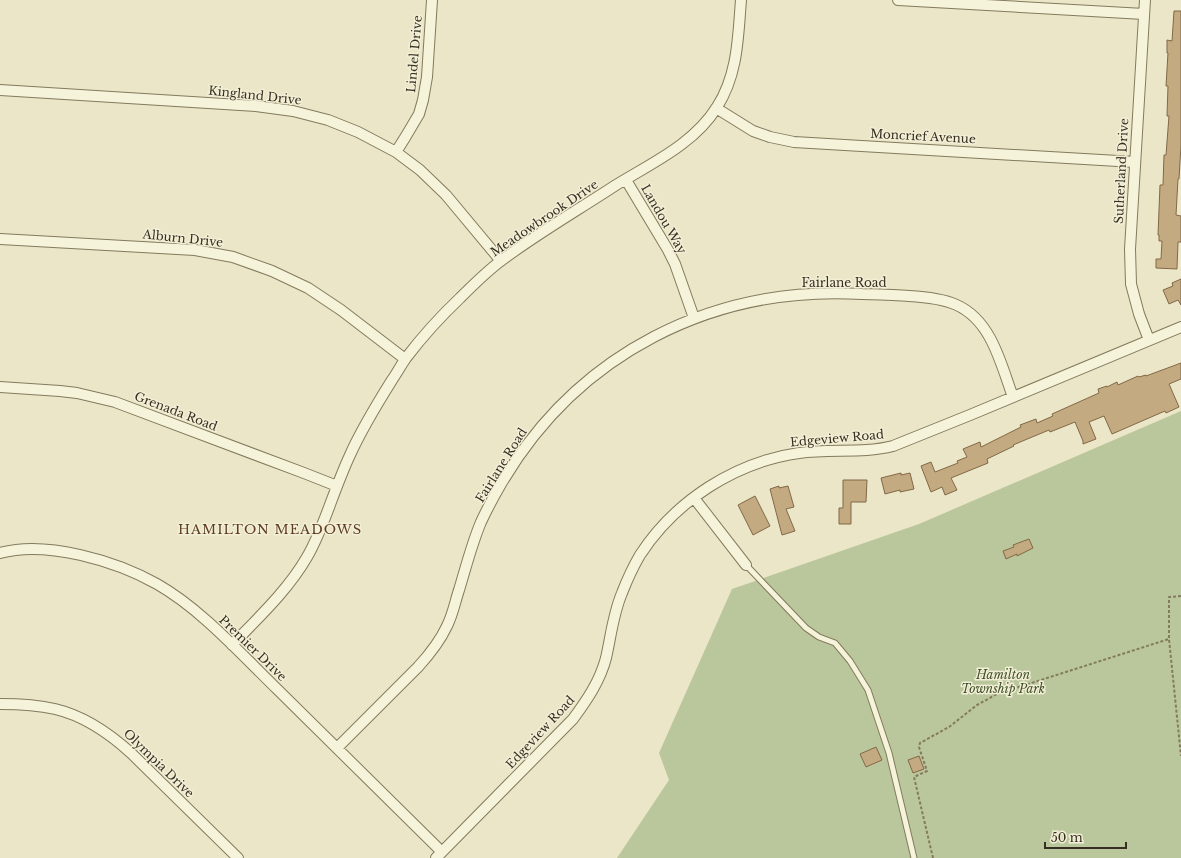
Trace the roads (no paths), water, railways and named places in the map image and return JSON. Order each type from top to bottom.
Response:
[{"type":"street","name":"Lindel Drive","points":[[396,152],[419,114],[423,100],[427,77],[432,0]]},
{"type":"street","name":"Meadowbrook Drive","points":[[232,645],[288,585],[307,557],[319,533],[351,452],[380,398],[405,359],[461,297],[501,261],[542,232],[680,146],[700,128],[716,108],[724,94],[734,66],[737,52],[741,0]]},
{"type":"street","points":[[898,0],[1144,14]]},
{"type":"street","name":"Sutherland Drive","points":[[1145,0],[1130,249],[1130,276],[1139,314],[1149,340]]},
{"type":"street","name":"Kingland Drive","points":[[0,90],[256,106],[293,111],[328,120],[358,132],[396,152],[420,170],[446,195],[501,261]]},
{"type":"street","name":"Moncrief Avenue","points":[[716,108],[753,131],[770,137],[794,142],[1135,162]]},
{"type":"street","name":"Landou Way","points":[[626,180],[675,264],[694,318]]},
{"type":"street","name":"Alburn Drive","points":[[0,239],[195,250],[233,258],[272,271],[308,288],[341,310],[405,359]]},
{"type":"street","name":"Fairlane Road","points":[[337,748],[418,667],[441,636],[451,616],[472,546],[482,521],[510,470],[539,429],[578,389],[612,362],[669,329],[694,318],[735,305],[793,295],[842,292],[923,297],[943,300],[952,302],[965,309],[982,325],[990,339],[1013,397]]},
{"type":"street","name":"Edgeview Road","points":[[439,855],[573,719],[587,699],[598,679],[605,659],[615,612],[640,555],[659,529],[682,507],[714,483],[735,472],[778,456],[821,450],[867,450],[884,448],[916,437],[1181,328]]},
{"type":"street","name":"Grenada Road","points":[[0,387],[66,391],[115,402],[337,486]]},
{"type":"street","points":[[694,498],[746,565]]},
{"type":"street","name":"Premier Drive","points":[[0,553],[16,550],[36,549],[81,555],[117,566],[157,584],[184,601],[232,645],[337,748],[439,855]]},
{"type":"street","name":"Olympia Drive","points":[[0,704],[55,709],[95,725],[114,738],[131,753],[234,857]]},
{"type":"lane","points":[[746,565],[806,628],[819,637],[836,643],[850,661],[868,690],[889,752],[914,858]]},
{"type":"district","name":"HAMILTON MEADOWS","points":[[270,529]]},
{"type":"park label","name":"Hamilton Township Park","points":[[1003,681]]}]
